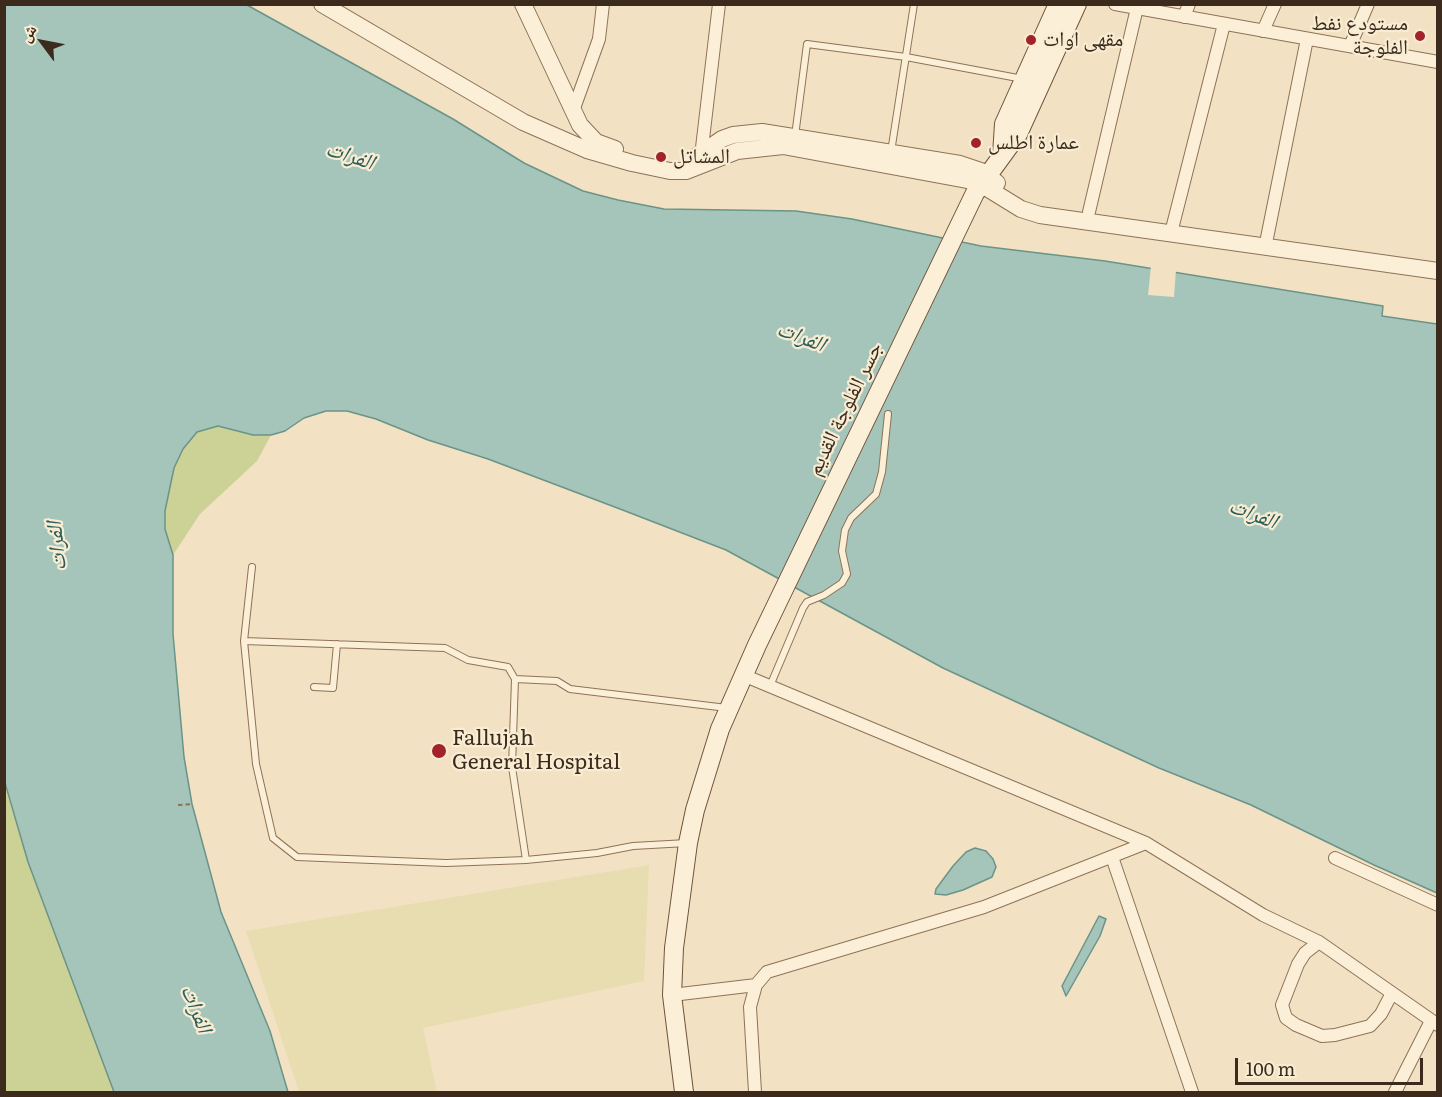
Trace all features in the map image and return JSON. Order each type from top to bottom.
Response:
[{"type":"main road","points":[[1002,155],[1004,124],[1058,4]]},
{"type":"main road","name":"جسر الفلوجة القديم","points":[[684,1092],[672,995],[674,948],[688,843],[695,810],[720,729],[757,645],[982,185],[1018,134],[1077,4]]},
{"type":"street","points":[[322,4],[523,122],[561,140],[598,153],[670,171],[686,171],[701,161],[722,140],[745,132],[762,132],[971,167],[982,185],[1013,205],[1040,215],[1437,271]]},
{"type":"street","points":[[523,4],[584,131],[597,141],[626,152],[647,157],[701,161],[737,151],[783,146],[928,172],[982,185],[1025,202],[1437,262]]},
{"type":"street","points":[[561,140],[571,132],[599,39],[603,4]]},
{"type":"street","points":[[701,161],[719,4]]},
{"type":"street","points":[[1115,4],[1437,62]]},
{"type":"street","points":[[1184,17],[1189,4]]},
{"type":"street","points":[[1263,31],[1275,4]]},
{"type":"street","points":[[1350,46],[1368,4]]},
{"type":"street","points":[[1089,212],[1137,8]]},
{"type":"street","points":[[1173,225],[1224,24]]},
{"type":"street","points":[[1267,238],[1307,39]]},
{"type":"street","points":[[743,675],[1146,843],[1263,915],[1319,942],[1434,1023],[1395,1092]]},
{"type":"street","points":[[755,1092],[750,1008],[756,985],[767,972],[984,907],[1146,843]]},
{"type":"street","points":[[1112,857],[1191,1092]]},
{"type":"street","points":[[1335,858],[1437,905]]},
{"type":"street","points":[[1319,942],[1305,953],[1298,964],[1282,1005],[1286,1018],[1296,1025],[1322,1036],[1370,1026],[1381,1014],[1392,993]]},
{"type":"street","points":[[672,995],[756,985]]},
{"type":"lane","points":[[891,152],[914,4]]},
{"type":"lane","points":[[795,137],[807,44],[906,57],[1024,80]]},
{"type":"lane","points":[[770,686],[807,602],[824,595],[842,583],[847,574],[842,552],[845,530],[851,518],[876,494],[882,472],[888,414]]},
{"type":"lane","points":[[252,567],[244,641],[256,764],[273,838],[297,857],[446,864],[526,860],[597,853],[633,846],[688,843]]},
{"type":"lane","points":[[244,641],[446,648],[468,660],[508,667],[515,679],[512,767],[526,860]]},
{"type":"lane","points":[[314,687],[333,688],[337,644]]},
{"type":"lane","points":[[515,679],[557,681],[570,689],[729,708]]},
{"type":"path","points":[[178,805],[192,804]]},
{"type":"shaded area","points":[[649,865],[644,981],[423,1028],[437,1092],[299,1092],[246,931]]},
{"type":"green space","points":[[218,426],[253,435],[271,435],[257,461],[200,514],[173,555],[165,529],[165,511],[174,468],[183,449],[197,432]]},
{"type":"green space","points":[[4,783],[28,862],[114,1092],[5,1092]]},
{"type":"water","name":"الفرات","points":[[4,5],[247,5],[453,119],[524,163],[583,191],[618,200],[664,209],[796,211],[852,219],[981,246],[1105,261],[1383,306],[1382,316],[1437,324],[1437,893],[1251,805],[1159,768],[943,668],[726,550],[620,509],[488,459],[347,411],[326,411],[304,418],[285,431],[271,435],[253,435],[218,426],[197,432],[183,449],[174,468],[165,511],[165,529],[173,555],[173,634],[184,757],[192,804],[221,912],[270,1031],[288,1092],[114,1092],[28,862],[5,783]]},
{"type":"water","points":[[975,848],[986,851],[993,859],[996,867],[992,877],[963,890],[946,895],[935,894],[936,889],[953,866],[966,852]]},
{"type":"water","points":[[1099,916],[1106,919],[1100,936],[1066,996],[1062,986]]},
{"type":"pier","points":[[1151,266],[1176,270],[1174,297],[1148,295]]},
{"type":"place","name":"مستودع نفط الفلوجة","points":[[1420,36]]},
{"type":"place","name":"مقهى اوات","points":[[1031,40]]},
{"type":"place","name":"عمارة اطلس","points":[[976,143]]},
{"type":"place","name":"المشاتل","points":[[661,157]]},
{"type":"place","name":"Fallujah General Hospital","points":[[439,751]]}]
